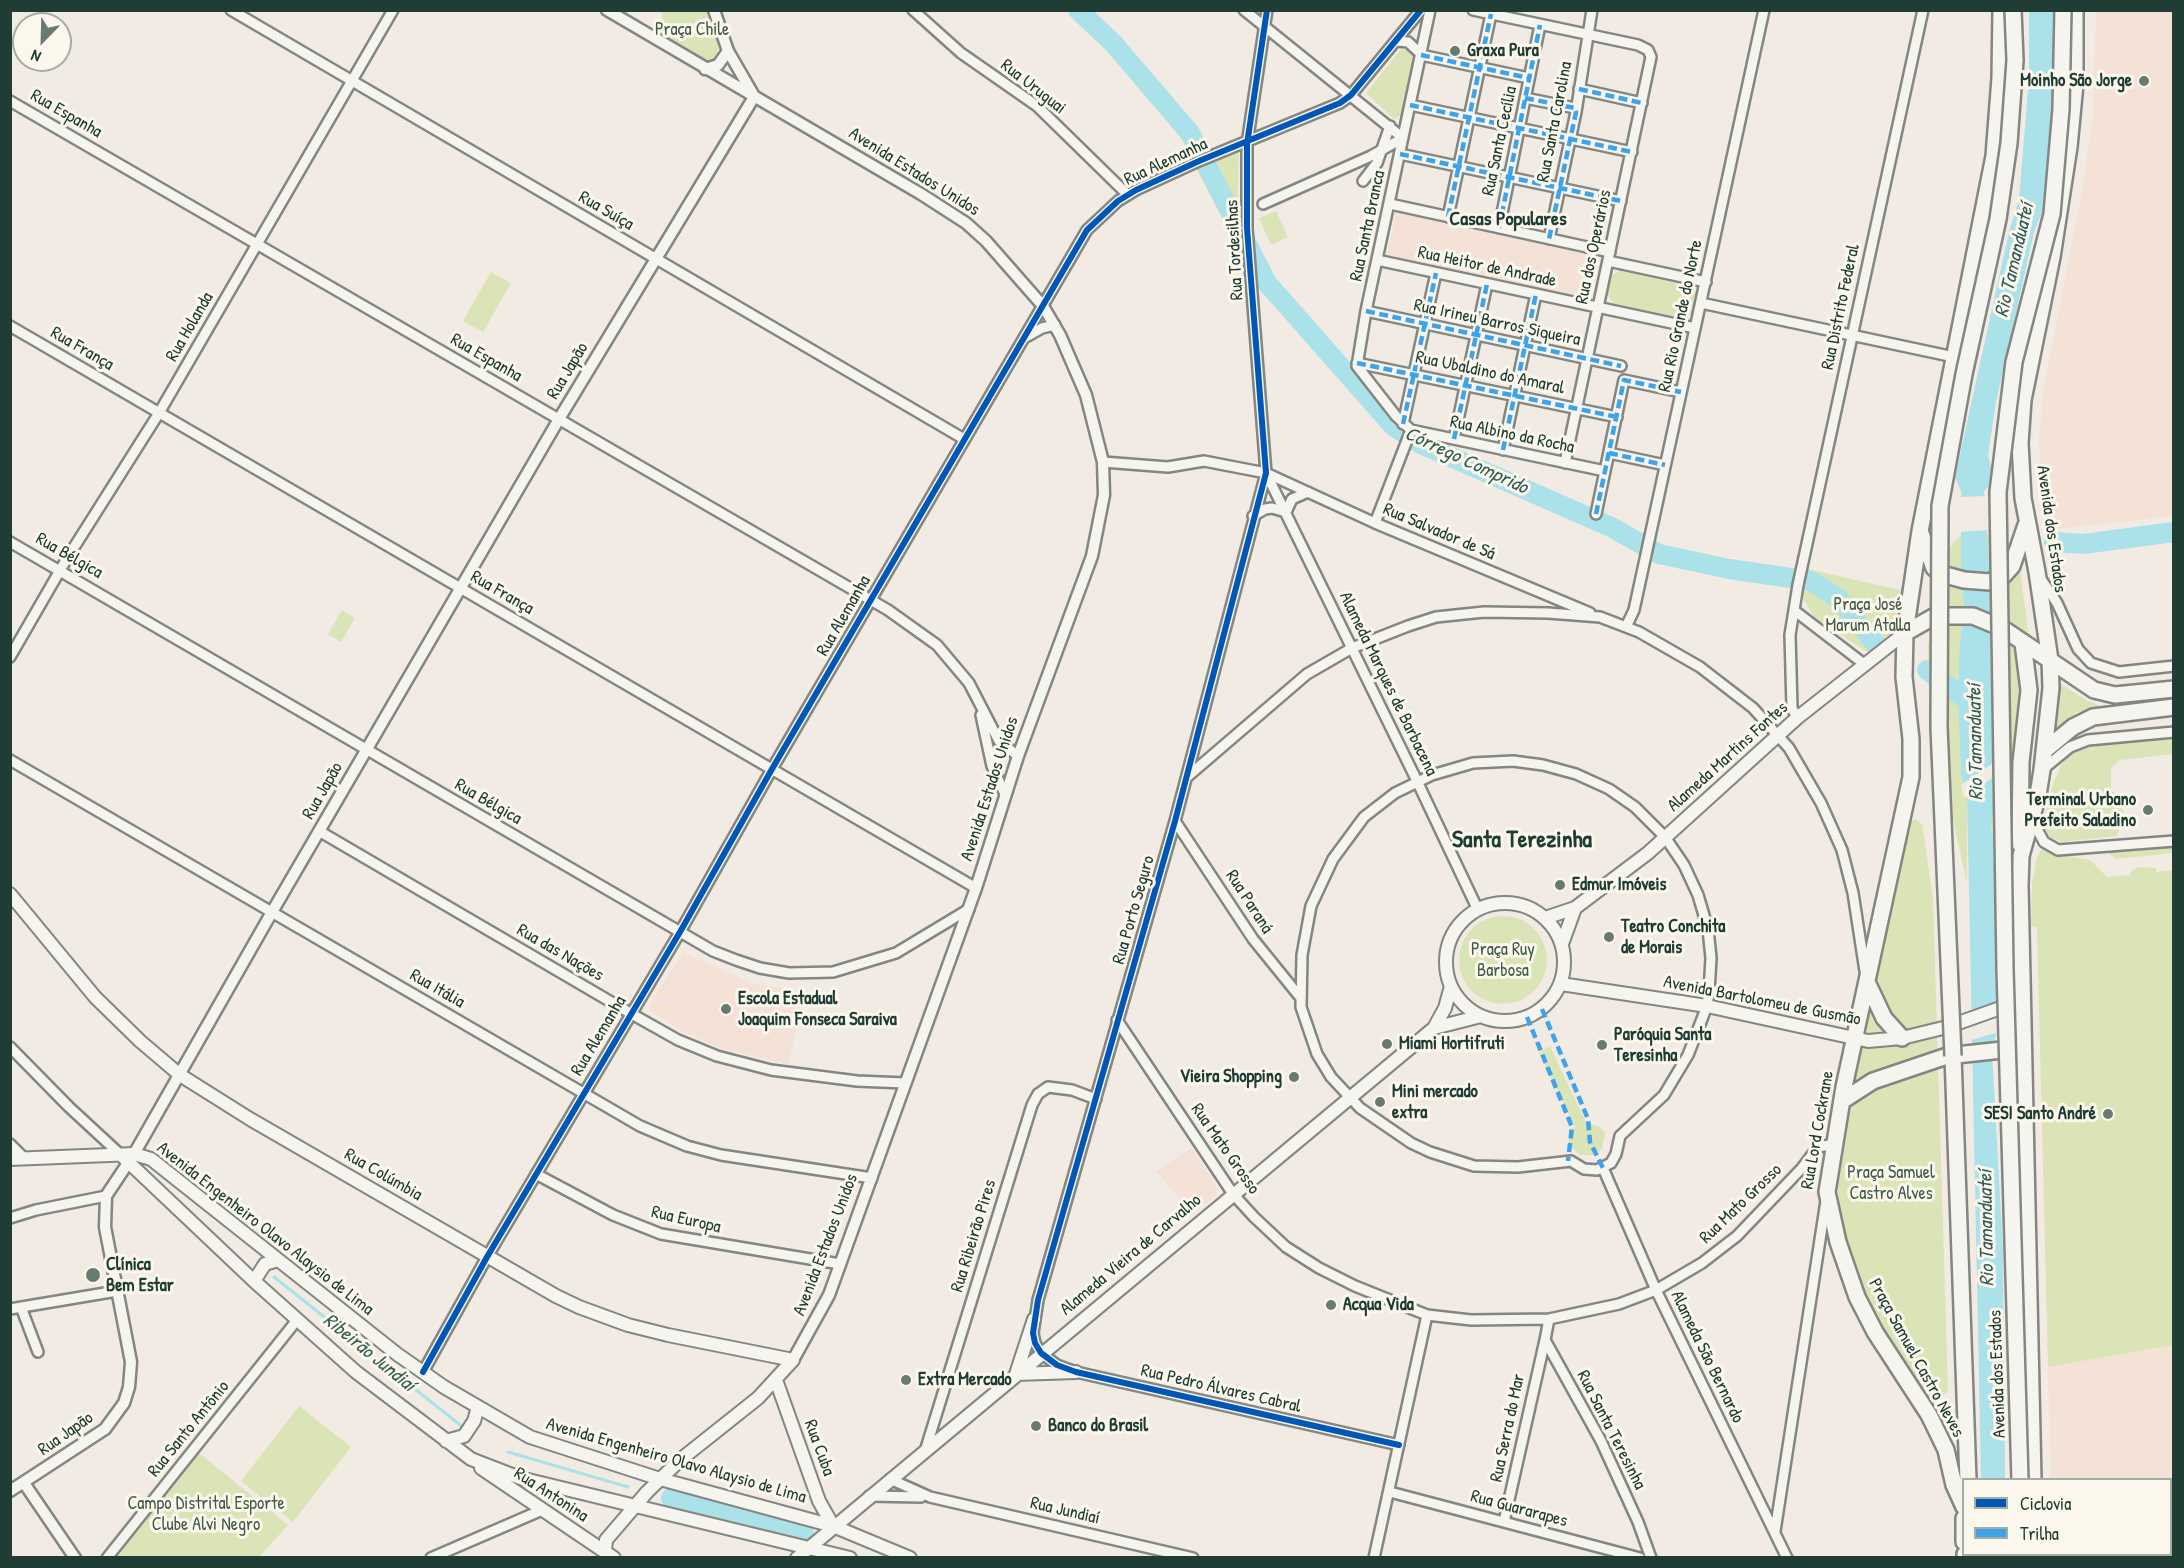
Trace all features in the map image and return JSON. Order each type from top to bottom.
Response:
[{"type":"highway","points":[[1904,677],[1905,633],[1920,531],[1994,156],[2000,89],[2001,10]]},
{"type":"highway","name":"Avenida dos Estados","points":[[1968,1478],[1939,727],[1940,506],[1964,374],[1998,219],[2008,153],[2015,60],[2013,10]]},
{"type":"highway","name":"Avenida dos Estados","points":[[2020,1478],[2005,969],[1998,492],[2014,362],[2052,214],[2061,109],[2063,10]]},
{"type":"highway","name":"Avenida dos Estados","points":[[2033,1478],[2021,856],[2032,820],[2042,770],[2051,688],[2050,660],[2027,522],[2021,462],[2021,421],[2056,235],[2069,147],[2075,84],[2075,10]]},
{"type":"highway","points":[[1920,531],[1934,568],[1951,578],[1990,582],[2004,575],[2012,566],[2027,522]]},
{"type":"highway","points":[[1905,633],[1925,620],[1944,615],[1973,616],[2002,628],[2094,690],[2104,694],[2174,689]]},
{"type":"highway","points":[[1904,677],[1925,620]]},
{"type":"highway","points":[[2021,856],[2019,807],[2029,690],[2023,643]]},
{"type":"highway","name":"Rua Lord Cockrane","points":[[1827,1192],[1854,1040],[1911,777],[1911,739],[1904,677]]},
{"type":"highway","points":[[2044,751],[2083,721],[2126,712],[2174,707]]},
{"type":"highway","points":[[1867,982],[1884,1018],[1902,1038]]},
{"type":"highway","points":[[1842,1101],[1873,1081],[1947,1056],[2002,1050],[2024,1055]]},
{"type":"highway","name":"Praça Samuel Castro Neves","points":[[1827,1192],[1838,1242],[1857,1296],[1875,1332],[1929,1415],[1946,1450],[1954,1485],[1962,1503]]},
{"type":"main road","name":"Alameda Martins Fontes","points":[[1545,918],[1575,908],[1665,837],[1797,718],[1905,633]]},
{"type":"main road","name":"Rua Colúmbia","points":[[10,883],[22,906]]},
{"type":"main road","name":"Rua Colúmbia","points":[[10,894],[95,997],[180,1076],[556,1296],[612,1320],[668,1335],[793,1360]]},
{"type":"main road","points":[[1510,903],[1530,909],[1545,918],[1562,944],[1565,964],[1561,984],[1545,1007],[1527,1017],[1501,1021],[1481,1016],[1461,1001],[1451,986],[1446,962],[1449,944],[1461,923],[1478,910],[1492,905],[1510,903]]},
{"type":"main road","points":[[1562,944],[1575,908]]},
{"type":"main road","name":"Avenida Bartolomeu de Gusmão","points":[[1561,984],[1707,1006],[1854,1040],[1902,1038],[1947,1028],[2023,1000]]},
{"type":"main road","name":"Alameda Vieira de Carvalho","points":[[797,1557],[1434,1028],[1445,1008],[1451,986]]},
{"type":"main road","name":"Alameda Vieira de Carvalho","points":[[1434,1028],[1481,1016]]},
{"type":"main road","points":[[10,1159],[128,1157]]},
{"type":"main road","name":"Avenida Engenheiro Olavo Alaysio de Lima","points":[[128,1157],[151,1159],[423,1372],[530,1437],[660,1479],[833,1526],[910,1557]]},
{"type":"main road","name":"Avenida Engenheiro Olavo Alaysio de Lima","points":[[128,1157],[254,1281],[356,1372],[471,1459],[520,1478],[850,1557]]},
{"type":"main road","points":[[254,1281],[262,1266],[278,1260]]},
{"type":"main road","points":[[1034,1319],[1016,1374],[1076,1372]]},
{"type":"main road","name":"Avenida Estados Unidos","points":[[609,1554],[606,1540],[634,1505],[660,1479],[776,1380],[793,1360]]},
{"type":"main road","name":"Rua Cuba","points":[[776,1380],[819,1501],[833,1526]]},
{"type":"main road","points":[[446,1442],[464,1436],[474,1421],[478,1407]]},
{"type":"main road","name":"Rua Antonina","points":[[471,1459],[609,1554]]},
{"type":"main road","points":[[1958,1557],[1962,1541]]},
{"type":"street","name":"Rua Suíça","points":[[231,10],[964,439]]},
{"type":"street","name":"Rua Holanda","points":[[10,657],[60,571],[159,413],[393,10]]},
{"type":"street","points":[[608,10],[754,97]]},
{"type":"street","points":[[714,10],[728,51],[754,97]]},
{"type":"street","name":"Rua Uruguai","points":[[914,10],[961,53],[1037,106],[1128,195]]},
{"type":"street","points":[[1244,10],[1403,138],[1382,150],[1263,204]]},
{"type":"street","name":"Rua Tordesilhas","points":[[1266,473],[1246,228],[1247,144],[1267,10]]},
{"type":"street","name":"Rua Alemanha","points":[[423,1372],[487,1257],[630,1012],[680,932],[772,769],[1087,230],[1118,201],[1128,195],[1199,161],[1247,144],[1340,104],[1352,95],[1421,10]]},
{"type":"street","name":"Rua Santa Branca","points":[[1357,363],[1366,311],[1431,10]]},
{"type":"street","points":[[1473,10],[1589,35]]},
{"type":"street","name":"Rua Santa Carolina","points":[[1549,239],[1593,10]]},
{"type":"street","name":"Rua Rio Grande do Norte","points":[[1626,627],[1634,610],[1764,10]]},
{"type":"street","name":"Rua Distrito Federal","points":[[1797,718],[1792,708],[1790,635],[1799,580],[1923,10]]},
{"type":"street","points":[[1448,217],[1491,14]]},
{"type":"street","name":"Rua Santa Cecília","points":[[1499,228],[1540,25]]},
{"type":"street","name":"Rua dos Operários","points":[[1565,463],[1651,57],[1648,51],[1638,45],[1589,35]]},
{"type":"street","points":[[1397,40],[1408,42],[1421,55],[1530,78]]},
{"type":"street","points":[[705,69],[721,63],[728,51]]},
{"type":"street","points":[[1579,89],[1642,103]]},
{"type":"street","name":"Rua Japão","points":[[10,1491],[105,1429],[124,1403],[129,1386],[131,1362],[105,1227],[106,1196],[180,1076],[272,912],[559,419],[654,258],[754,97]]},
{"type":"street","name":"Avenida Estados Unidos","points":[[754,97],[921,194],[966,223],[1007,262],[1043,306],[1073,361],[1086,395],[1103,462],[1104,495],[1092,556],[1018,756],[969,909],[904,1083],[872,1178],[825,1304],[793,1360]]},
{"type":"street","points":[[1525,98],[1575,108]]},
{"type":"street","name":"Rua Espanha","points":[[10,101],[870,600],[937,645],[969,683],[980,709],[999,741],[1018,756]]},
{"type":"street","points":[[1410,105],[1632,152]]},
{"type":"street","points":[[1363,181],[1374,168],[1390,126]]},
{"type":"street","points":[[1400,154],[1621,201]]},
{"type":"street","points":[[1390,204],[1549,239],[1706,282]]},
{"type":"street","name":"Rua Heitor de Andrade","points":[[1377,260],[1695,328]]},
{"type":"street","points":[[1375,523],[1408,432],[1414,375],[1436,273]]},
{"type":"street","points":[[1454,439],[1487,284]]},
{"type":"street","points":[[1503,450],[1536,294]]},
{"type":"street","points":[[1701,303],[1954,357]]},
{"type":"street","name":"Rua Irineu Barros Siqueira","points":[[1366,311],[1621,366]]},
{"type":"street","points":[[1022,340],[1035,331],[1055,325]]},
{"type":"street","name":"Rua França","points":[[10,326],[976,888]]},
{"type":"street","points":[[1357,363],[1362,375],[1408,432]]},
{"type":"street","name":"Rua Ubaldino do Amaral","points":[[1357,363],[1617,417]]},
{"type":"street","points":[[1596,514],[1624,380],[1682,392]]},
{"type":"street","name":"Rua Albino da Rocha","points":[[1408,432],[1454,439],[1605,471]]},
{"type":"street","points":[[1609,453],[1665,465]]},
{"type":"street","name":"Rua Salvador de Sá","points":[[1103,462],[1168,466],[1204,461],[1266,473],[1375,523],[1660,642],[1720,680],[1753,708],[1778,735],[1799,763],[1842,850],[1853,893],[1867,982]]},
{"type":"street","name":"Alameda Marques de Barbacena","points":[[1266,473],[1478,910]]},
{"type":"street","name":"Rua Porto Seguro","points":[[1041,1353],[1035,1343],[1034,1319],[1175,821],[1266,473]]},
{"type":"street","points":[[1253,516],[1272,508],[1286,512],[1292,499],[1308,492]]},
{"type":"street","name":"Rua Bélgica","points":[[10,542],[713,951],[760,968],[817,974],[851,968],[896,953],[969,909]]},
{"type":"street","points":[[2037,572],[2057,603],[2078,649],[2091,663],[2119,672],[2174,666]]},
{"type":"street","points":[[1795,610],[1864,664]]},
{"type":"street","points":[[1187,777],[1307,674],[1352,648],[1408,626],[1457,614],[1509,611],[1600,617]]},
{"type":"street","name":"Rua Espanha","points":[[980,709],[992,766],[1005,794]]},
{"type":"street","points":[[2042,770],[2070,747],[2088,740],[2174,732]]},
{"type":"street","name":"Rua Itália","points":[[10,760],[639,1126],[687,1146],[721,1155],[872,1178]]},
{"type":"street","points":[[1482,762],[1519,762],[1551,766],[1576,774],[1609,789],[1635,807],[1665,837],[1689,875],[1704,915],[1711,958],[1707,1006],[1688,1055],[1672,1084],[1659,1101],[1622,1132],[1614,1158],[1603,1168],[1589,1170],[1571,1161],[1506,1168],[1474,1166],[1454,1161],[1411,1143],[1383,1125],[1349,1098],[1325,1069],[1317,1054],[1300,997],[1307,922],[1329,865],[1364,817],[1389,796],[1417,781],[1446,770],[1482,762]]},
{"type":"street","points":[[2032,820],[2040,838],[2049,847],[2058,850],[2174,841]]},
{"type":"street","name":"Rua Paraná","points":[[1175,821],[1253,939],[1300,997]]},
{"type":"street","name":"Rua das Nações","points":[[319,831],[678,1040],[742,1064],[858,1081],[904,1083]]},
{"type":"street","name":"Rua Mato Grosso","points":[[1117,1020],[1233,1194],[1286,1247],[1355,1287],[1427,1315],[1471,1320],[1549,1320],[1619,1304],[1656,1290],[1702,1263],[1737,1236],[1802,1168],[1818,1146],[1835,1144]]},
{"type":"street","name":"Avenida Engenheiro Olavo Alaysio de Lima","points":[[10,1047],[69,1107],[128,1157]]},
{"type":"street","name":"Rua Ribeirão Pires","points":[[926,1448],[1032,1106],[1038,1094],[1048,1087],[1072,1090],[1096,1099]]},
{"type":"street","points":[[10,1144],[25,1159]]},
{"type":"street","name":"Alameda São Bernardo","points":[[1603,1168],[1656,1290],[1787,1557]]},
{"type":"street","name":"Rua Europa","points":[[536,1174],[613,1215],[661,1234],[840,1264]]},
{"type":"street","name":"Rua Lord Cockrane","points":[[1775,1531],[1827,1192]]},
{"type":"street","points":[[10,1218],[36,1210],[106,1196]]},
{"type":"street","points":[[39,1352],[16,1308],[117,1291]]},
{"type":"street","points":[[1374,1557],[1427,1315]]},
{"type":"street","name":"Rua Santo Antônio","points":[[107,1557],[297,1320]]},
{"type":"street","points":[[1545,1340],[1549,1320]]},
{"type":"street","name":"Rua Serra do Mar","points":[[1504,1522],[1545,1340]]},
{"type":"street","name":"Rua Santa Teresinha","points":[[1545,1340],[1601,1441],[1638,1522],[1651,1557]]},
{"type":"street","name":"Rua Pedro Álvares Cabral","points":[[1041,1353],[1057,1365],[1076,1372],[1399,1445]]},
{"type":"street","name":"Rua Jundiaí","points":[[890,1479],[930,1497],[1193,1557]]},
{"type":"street","points":[[24,1483],[75,1557]]},
{"type":"street","name":"Rua Guararapes","points":[[1390,1492],[1640,1557]]},
{"type":"street","name":"Rua Jundiaí","points":[[869,1496],[930,1497]]},
{"type":"street","points":[[431,1557],[542,1510]]},
{"type":"shaded area","points":[[2096,11],[2173,11],[2173,516],[2049,530],[2041,488],[2039,440],[2043,393],[2084,180],[2093,114]]},
{"type":"shaded area","points":[[1396,213],[1594,255],[1584,298],[1387,256]]},
{"type":"shaded area","name":"Escola Estadual Joaquim Fonseca Saraiva","points":[[683,952],[752,983],[806,992],[788,1064],[722,1049],[684,1032],[651,1012],[649,1007],[654,997]]},
{"type":"shaded area","points":[[1192,1148],[1217,1187],[1215,1196],[1193,1214],[1156,1171]]},
{"type":"shaded area","points":[[2173,1345],[2173,1557],[2053,1557],[2172,1556],[2172,1478],[2051,1478],[2048,1367]]},
{"type":"green space","name":"Praça Chile","points":[[662,11],[709,11],[719,47],[714,60],[703,59],[663,34]]},
{"type":"green space","points":[[1401,49],[1410,51],[1416,60],[1402,115],[1394,119],[1366,93]]},
{"type":"green space","points":[[1239,151],[1237,231],[1225,224],[1196,168]]},
{"type":"green space","points":[[1276,211],[1288,237],[1271,245],[1259,218]]},
{"type":"green space","points":[[1620,271],[1691,286],[1696,294],[1693,313],[1683,318],[1613,303],[1607,295],[1612,275]]},
{"type":"green space","points":[[491,272],[511,283],[483,332],[463,321]]},
{"type":"green space","points":[[1986,533],[2000,539],[2013,553],[2020,569],[2029,639],[2023,763],[2000,868],[1991,828],[1997,790]]},
{"type":"green space","points":[[1962,534],[1961,569],[1964,606],[1959,654],[1958,703],[1961,775],[1967,795],[1967,884],[1934,731],[1929,697],[1928,647],[1934,592],[1945,552]]},
{"type":"green space","name":"Praça José Marum Atalla","points":[[1808,569],[1904,591],[1895,634],[1872,652],[1865,651],[1814,617],[1803,598]]},
{"type":"green space","points":[[342,610],[355,618],[341,642],[328,634]]},
{"type":"green space","points":[[2061,684],[2086,700],[2106,708],[2077,712],[2057,727]]},
{"type":"green space","points":[[2173,736],[2173,754],[2120,760],[2111,768],[2111,790],[2122,799],[2124,822],[2116,836],[2062,842],[2051,838],[2045,829],[2044,820],[2053,784],[2061,765],[2072,753],[2095,744]]},
{"type":"green space","name":"Praça Samuel Castro Alves","points":[[1915,819],[1922,824],[1933,898],[1948,1390],[1941,1399],[1922,1394],[1879,1328],[1848,1259],[1837,1185],[1869,994],[1909,823]]},
{"type":"green space","points":[[2173,844],[2173,853],[2117,859],[2108,853],[2110,851]]},
{"type":"green space","name":"SESI Santo André","points":[[2042,848],[2057,854],[2090,860],[2107,877],[2131,875],[2130,872],[2138,867],[2156,868],[2156,872],[2173,870],[2173,1345],[2048,1367],[2037,928],[2031,926],[2032,883],[2037,857]]},
{"type":"green space","name":"Praça Ruy Barbosa","points":[[1503,916],[1520,919],[1534,929],[1544,943],[1547,960],[1544,977],[1534,991],[1520,1001],[1503,1004],[1486,1001],[1472,991],[1462,977],[1459,960],[1462,943],[1472,929],[1486,919]]},
{"type":"green space","points":[[1550,1046],[1586,1122],[1600,1127],[1605,1133],[1602,1149],[1593,1155],[1580,1155],[1569,1145],[1569,1130],[1575,1127],[1539,1053]]},
{"type":"green space","points":[[299,1406],[351,1447],[293,1522],[241,1481]]},
{"type":"green space","name":"Campo Distrital Esporte Clube Alvi Negro","points":[[199,1453],[288,1525],[259,1557],[114,1557]]},
{"type":"water","name":"Rio Tamanduateí","points":[[2029,11],[2057,11],[2058,82],[2046,203],[2034,232],[1996,402],[1988,455],[1994,480],[1984,491],[1997,790],[1991,828],[2000,868],[1996,898],[1999,1021],[1992,1052],[2003,1251],[2005,1478],[1981,1478],[1967,795],[1961,775],[1958,703],[1959,654],[1964,606],[1961,569],[1961,491],[1955,477],[2009,232],[2019,199],[2029,77]]},
{"type":"pier","points":[[1987,496],[1988,530],[1960,532],[1959,497]]},
{"type":"pier","points":[[1999,759],[1999,773],[1964,798],[1961,785]]},
{"type":"pier","points":[[1996,1007],[2002,1021],[1999,1032],[1968,1041],[1967,1018]]},
{"type":"waterway","name":"Córrego Comprido","points":[[1078,10],[1113,43],[1190,133],[1267,283],[1393,426],[1419,443],[1611,527],[1659,554],[1729,569],[1811,581],[1839,599],[1878,647]]},
{"type":"waterway","points":[[2054,542],[2083,544],[2174,532]]},
{"type":"waterway","name":"Córrego Comprido","points":[[1927,670],[1975,706]]},
{"type":"waterway","name":"Ribeirão Jundiaí","points":[[274,1277],[464,1428]]},
{"type":"waterway","name":"Ribeirão Jundiaí","points":[[508,1452],[628,1487]]},
{"type":"waterway","name":"Ribeirão Jundiaí","points":[[671,1498],[804,1531]]},
{"type":"marked path","points":[[1448,217],[1491,14]]},
{"type":"marked path","points":[[1499,228],[1540,25]]},
{"type":"marked path","points":[[1421,55],[1529,78]]},
{"type":"marked path","points":[[1579,89],[1642,103]]},
{"type":"marked path","points":[[1525,98],[1575,108],[1576,112],[1549,239]]},
{"type":"marked path","points":[[1410,105],[1632,152]]},
{"type":"marked path","points":[[1400,154],[1621,201]]},
{"type":"marked path","points":[[1403,424],[1436,273]]},
{"type":"marked path","points":[[1454,439],[1487,284]]},
{"type":"marked path","points":[[1503,450],[1536,294]]},
{"type":"marked path","points":[[1366,311],[1621,366]]},
{"type":"marked path","points":[[1357,363],[1617,417]]},
{"type":"marked path","points":[[1596,514],[1624,380],[1681,392]]},
{"type":"marked path","points":[[1609,453],[1665,465]]},
{"type":"marked path","points":[[1542,1009],[1588,1119],[1590,1142],[1603,1168]]},
{"type":"marked path","points":[[1527,1017],[1572,1127],[1568,1161]]},
{"type":"cycle path","points":[[1267,10],[1247,144],[1247,228],[1266,473],[1175,821],[1038,1300],[1033,1333],[1035,1343],[1041,1353],[1057,1365],[1076,1372],[1399,1445]]},
{"type":"cycle path","points":[[423,1372],[487,1257],[680,932],[772,769],[1087,230],[1118,201],[1136,190],[1199,161],[1340,103],[1351,95],[1421,10]]},
{"type":"place","name":"Graxa Pura","points":[[1455,51]]},
{"type":"place","name":"Moinho São Jorge","points":[[2144,81]]},
{"type":"place","name":"Terminal Urbano Prefeito Saladino","points":[[2148,810]]},
{"type":"place","name":"Edmur Imóveis","points":[[1560,885]]},
{"type":"place","name":"Teatro Conchita de Morais","points":[[1609,937]]},
{"type":"place","name":"Escola Estadual Joaquim Fonseca Saraiva","points":[[726,1009]]},
{"type":"place","name":"Miami Hortifruti","points":[[1387,1044]]},
{"type":"place","name":"Paróquia Santa Teresinha","points":[[1602,1045]]},
{"type":"place","name":"Vieira Shopping","points":[[1294,1077]]},
{"type":"place","name":"Mini mercado extra","points":[[1380,1102]]},
{"type":"place","name":"SESI Santo André","points":[[2108,1114]]},
{"type":"place","name":"Clínica Bem Estar","points":[[93,1275]]},
{"type":"place","name":"Acqua Vida","points":[[1331,1305]]},
{"type":"place","name":"Extra Mercado","points":[[906,1380]]},
{"type":"place","name":"Banco do Brasil","points":[[1036,1426]]},
{"type":"district","name":"Casas Populares","points":[[1508,220]]},
{"type":"district","name":"Santa Terezinha","points":[[1522,841]]}]
